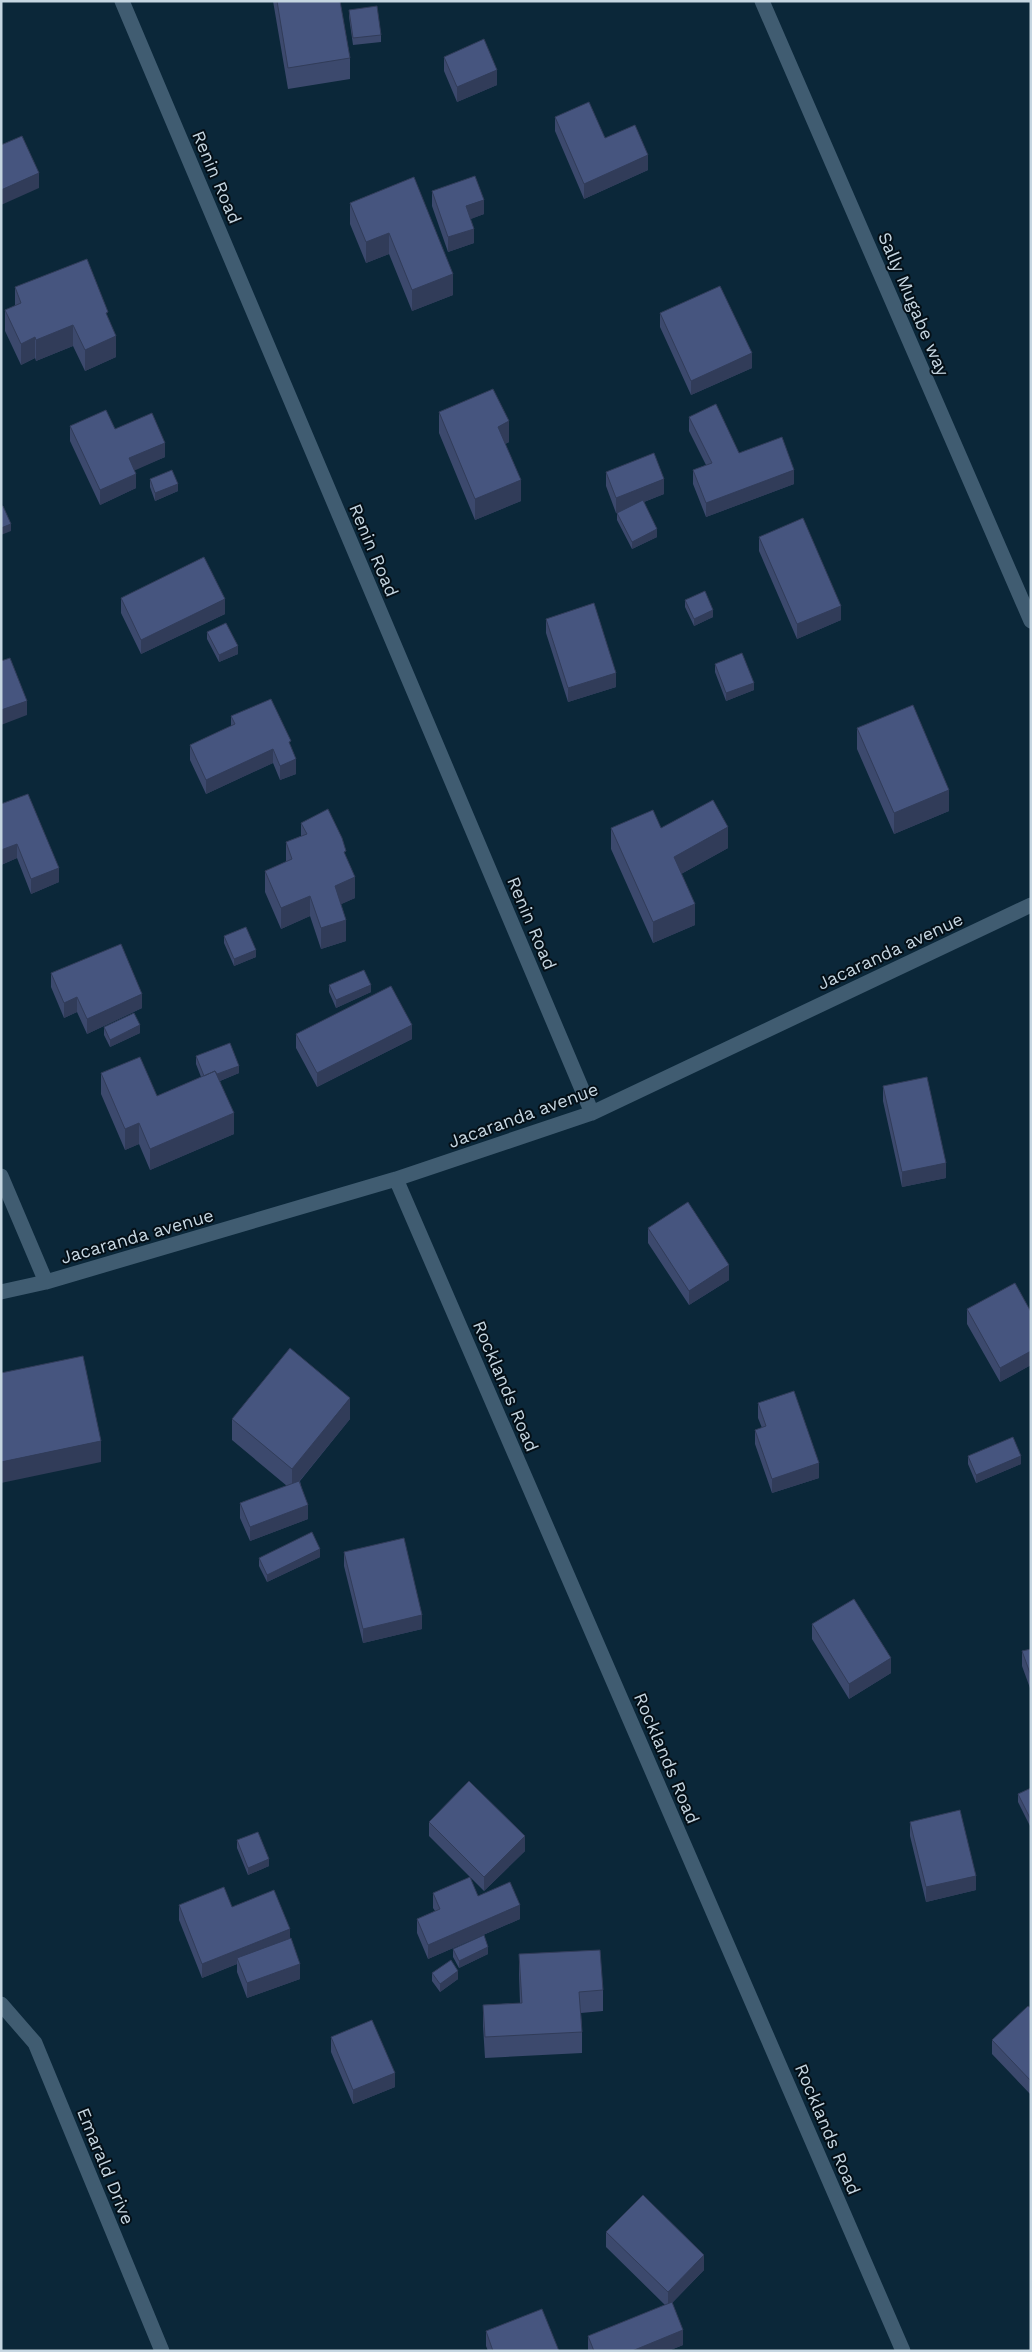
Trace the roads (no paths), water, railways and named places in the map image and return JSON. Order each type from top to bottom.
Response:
[{"type":"street","name":"Renin Road","points":[[122,1],[592,1113]]},
{"type":"street","name":"Sally Mugabe way","points":[[762,1],[1031,621]]},
{"type":"street","name":"Jacaranda avenue","points":[[1,1292],[46,1282],[396,1180],[592,1113],[1031,905]]},
{"type":"street","points":[[1,1176],[46,1282]]},
{"type":"street","name":"Rocklands Road","points":[[396,1180],[903,2351]]},
{"type":"street","name":"Emarald Drive","points":[[1,2004],[35,2043],[162,2351]]}]
